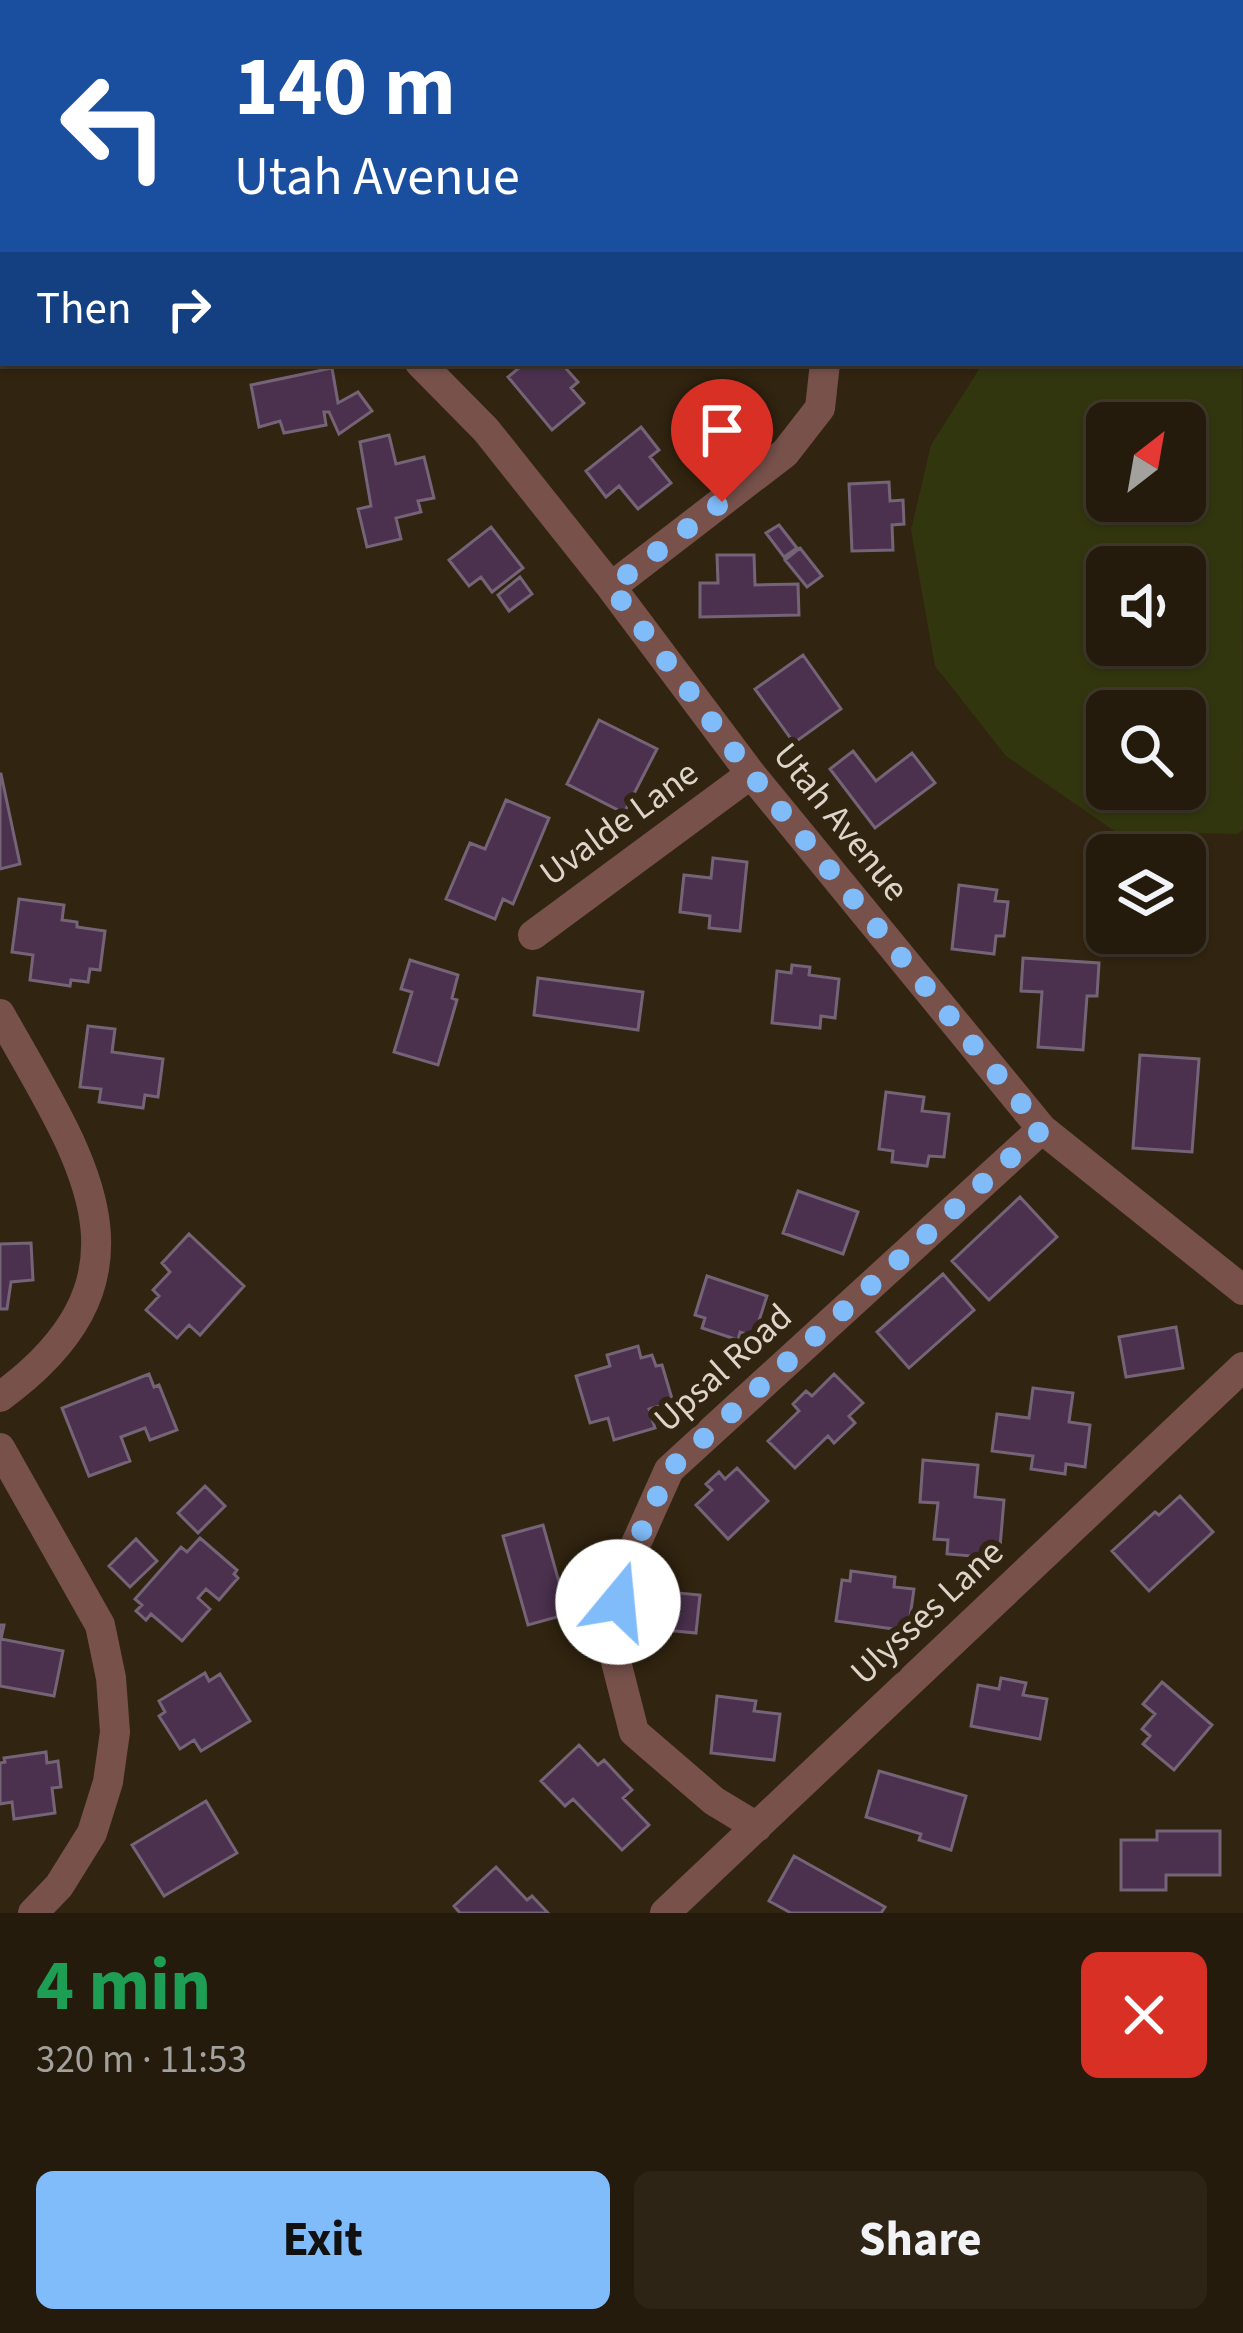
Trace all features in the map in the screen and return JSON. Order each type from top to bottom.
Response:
[{"type":"street","name":"Utah Avenue","points":[[423,366],[486,430],[751,774],[1042,1129],[1243,1290]]},
{"type":"street","points":[[611,587],[785,453],[820,408],[825,366]]},
{"type":"street","name":"Uvalde Lane","points":[[533,935],[751,774]]},
{"type":"street","points":[[0,1014],[74,1148],[96,1210],[97,1256],[90,1290],[75,1323],[34,1372],[0,1397]]},
{"type":"street","name":"Upsal Road","points":[[757,1827],[714,1802],[634,1732],[610,1638],[626,1566],[669,1470],[1042,1129]]},
{"type":"street","name":"Ulysses Lane","points":[[665,1913],[1243,1367]]},
{"type":"street","points":[[0,1448],[100,1625],[113,1694],[115,1732],[108,1782],[92,1833],[59,1886],[33,1913]]},
{"type":"green space","points":[[981,366],[1242,366],[1243,829],[1238,834],[1116,832],[1006,756],[935,666],[911,530],[931,445]]},
{"type":"building","points":[[521,366],[564,366],[578,382],[571,388],[584,403],[552,430],[508,377]]},
{"type":"building","points":[[332,368],[338,403],[358,392],[372,411],[339,434],[329,412],[324,412],[326,425],[284,433],[280,421],[259,427],[251,385]]},
{"type":"building","points":[[641,427],[659,450],[650,457],[671,483],[638,509],[619,486],[606,497],[586,471]]},
{"type":"building","points":[[389,435],[396,464],[424,457],[434,498],[418,501],[421,512],[396,518],[401,539],[367,547],[358,509],[371,506],[360,442]]},
{"type":"building","points":[[889,482],[890,501],[903,500],[904,524],[892,525],[893,550],[852,551],[849,484]]},
{"type":"building","points":[[779,525],[797,548],[784,557],[766,533]]},
{"type":"building","points":[[491,527],[523,568],[492,592],[481,577],[469,586],[449,560]]},
{"type":"building","points":[[800,548],[822,576],[807,587],[785,560]]},
{"type":"building","points":[[717,555],[754,555],[755,585],[798,584],[799,615],[700,617],[700,583],[718,583]]},
{"type":"building","points":[[520,577],[532,594],[509,611],[498,595]]},
{"type":"building","points":[[803,655],[841,709],[794,743],[755,689]]},
{"type":"building","points":[[599,720],[657,749],[624,813],[567,784]]},
{"type":"building","points":[[853,751],[876,781],[912,753],[935,783],[875,828],[830,769]]},
{"type":"building","points":[[0,774],[20,864],[0,869]]},
{"type":"building","points":[[506,800],[549,818],[513,904],[503,899],[495,919],[446,899],[470,843],[485,849]]},
{"type":"building","points":[[713,858],[747,862],[740,931],[709,928],[710,916],[680,912],[684,875],[711,878]]},
{"type":"building","points":[[959,885],[997,890],[995,901],[1008,902],[1004,936],[996,936],[994,954],[952,949]]},
{"type":"building","points":[[19,899],[64,905],[62,920],[105,931],[100,970],[90,969],[88,982],[71,980],[70,986],[30,980],[33,955],[12,952]]},
{"type":"building","points":[[1023,958],[1099,963],[1097,996],[1087,996],[1083,1050],[1038,1047],[1042,992],[1021,991]]},
{"type":"building","points":[[410,960],[458,975],[452,998],[457,1000],[438,1065],[394,1052],[412,992],[401,989]]},
{"type":"building","points":[[792,965],[810,967],[809,975],[839,979],[835,1018],[821,1016],[820,1028],[772,1023],[777,971],[791,973]]},
{"type":"building","points":[[538,978],[643,992],[638,1030],[534,1015]]},
{"type":"building","points":[[88,1026],[115,1029],[112,1052],[163,1059],[158,1097],[145,1095],[143,1108],[99,1102],[101,1089],[80,1087]]},
{"type":"building","points":[[1140,1055],[1199,1059],[1192,1152],[1133,1148]]},
{"type":"building","points":[[886,1092],[924,1097],[922,1111],[949,1114],[944,1157],[929,1156],[927,1166],[892,1162],[893,1151],[879,1149]]},
{"type":"building","points":[[798,1191],[858,1212],[843,1254],[783,1233]]},
{"type":"building","points":[[1020,1197],[1057,1237],[989,1300],[952,1261]]},
{"type":"building","points":[[189,1234],[244,1286],[200,1335],[189,1325],[177,1338],[146,1310],[159,1296],[153,1290],[170,1272],[162,1263]]},
{"type":"building","points":[[31,1243],[33,1280],[11,1282],[7,1309],[0,1309],[0,1244]]},
{"type":"building","points":[[943,1274],[974,1310],[909,1368],[877,1332]]},
{"type":"building","points":[[707,1276],[767,1296],[754,1336],[740,1332],[738,1340],[702,1328],[705,1318],[695,1315]]},
{"type":"building","points":[[1176,1327],[1183,1368],[1126,1377],[1119,1337]]},
{"type":"building","points":[[638,1346],[641,1358],[652,1355],[656,1366],[662,1365],[673,1402],[649,1409],[655,1428],[614,1440],[608,1418],[590,1423],[576,1376],[610,1366],[607,1355]]},
{"type":"building","points":[[149,1374],[154,1387],[159,1385],[177,1430],[150,1440],[145,1428],[121,1437],[130,1461],[89,1476],[62,1408]]},
{"type":"building","points":[[834,1374],[863,1403],[849,1416],[855,1423],[834,1443],[828,1436],[795,1468],[768,1441],[799,1411],[793,1404],[806,1391],[812,1396]]},
{"type":"building","points":[[1033,1388],[1073,1393],[1069,1422],[1090,1425],[1085,1467],[1066,1464],[1065,1474],[1031,1469],[1033,1456],[992,1451],[997,1414],[1029,1418]]},
{"type":"building","points":[[923,1460],[978,1465],[975,1497],[1004,1500],[1000,1547],[984,1545],[983,1557],[947,1554],[948,1540],[934,1539],[938,1503],[920,1502]]},
{"type":"building","points":[[737,1468],[768,1501],[728,1539],[696,1505],[712,1490],[706,1484],[719,1472],[725,1479]]},
{"type":"building","points":[[205,1486],[225,1506],[198,1533],[178,1513]]},
{"type":"building","points":[[1180,1496],[1213,1532],[1149,1591],[1112,1551]]},
{"type":"building","points":[[543,1525],[568,1614],[528,1625],[503,1536]]},
{"type":"building","points":[[200,1538],[237,1570],[238,1578],[219,1600],[206,1589],[198,1598],[210,1609],[182,1641],[151,1614],[146,1620],[136,1611],[142,1605],[135,1599],[181,1547],[187,1552]]},
{"type":"building","points":[[136,1539],[157,1561],[130,1587],[109,1566]]},
{"type":"building","points":[[851,1571],[895,1577],[894,1587],[914,1589],[908,1631],[836,1621],[842,1580],[850,1581]]},
{"type":"building","points":[[647,1590],[700,1595],[696,1633],[644,1628]]},
{"type":"building","points":[[0,1625],[4,1625],[1,1639],[63,1651],[54,1696],[0,1686]]},
{"type":"building","points":[[205,1673],[209,1681],[220,1674],[250,1721],[201,1751],[194,1740],[180,1749],[159,1716],[165,1712],[159,1701]]},
{"type":"building","points":[[1001,1678],[1026,1683],[1023,1695],[1047,1699],[1040,1739],[971,1726],[978,1685],[999,1689]]},
{"type":"building","points":[[1162,1682],[1212,1725],[1174,1770],[1143,1744],[1150,1736],[1142,1729],[1155,1714],[1143,1704]]},
{"type":"building","points":[[717,1696],[756,1701],[754,1711],[780,1714],[774,1760],[711,1753]]},
{"type":"building","points":[[579,1745],[598,1765],[604,1760],[632,1790],[623,1798],[649,1825],[622,1850],[573,1799],[565,1806],[541,1781]]},
{"type":"building","points":[[46,1752],[47,1763],[58,1761],[61,1787],[52,1788],[55,1813],[14,1819],[12,1802],[0,1804],[0,1763],[4,1758]]},
{"type":"building","points":[[879,1771],[966,1796],[951,1850],[919,1840],[921,1834],[866,1817]]},
{"type":"building","points":[[206,1801],[237,1853],[164,1896],[132,1845]]},
{"type":"building","points":[[1157,1831],[1220,1831],[1220,1875],[1166,1875],[1166,1890],[1121,1890],[1121,1840],[1157,1840]]},
{"type":"building","points":[[794,1856],[885,1907],[881,1913],[791,1913],[769,1901]]},
{"type":"building","points":[[496,1867],[527,1900],[532,1896],[548,1913],[460,1913],[454,1906]]},
{"type":"route","points":[[618,1602],[626,1566],[669,1470],[1042,1129],[751,774],[611,587],[722,502]]}]
